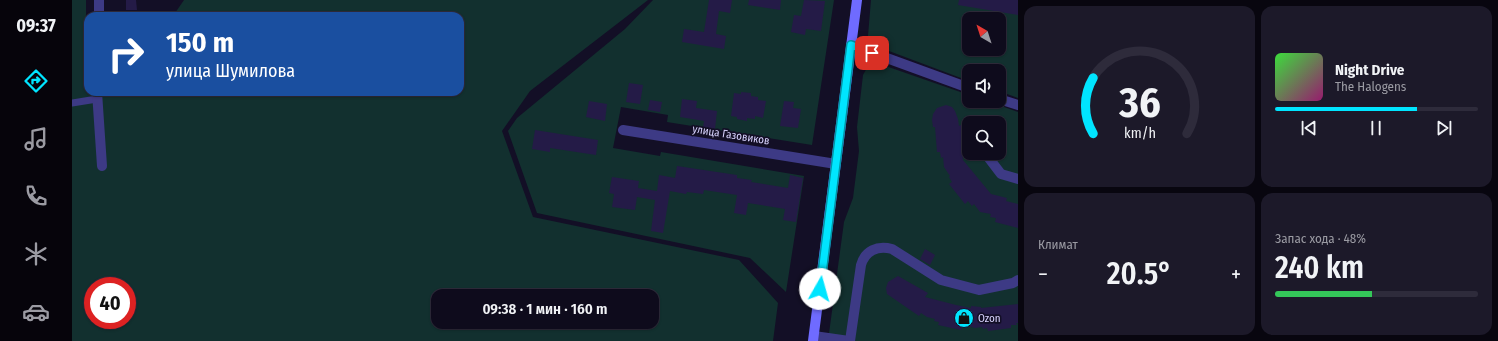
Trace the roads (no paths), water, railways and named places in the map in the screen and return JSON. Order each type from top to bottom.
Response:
[{"type":"street","points":[[99,0],[99,12]]},
{"type":"street","points":[[857,0],[813,339],[849,341],[861,265],[865,256],[877,248],[882,247],[892,249],[941,280],[979,290],[1013,283],[1018,280]]},
{"type":"street","points":[[851,45],[962,85]]},
{"type":"street","points":[[97,96],[102,166]]},
{"type":"street","points":[[1006,101],[1018,105]]},
{"type":"street","name":"улица Газовиков","points":[[623,130],[836,164]]},
{"type":"street","points":[[991,160],[1002,174],[1018,179]]},
{"type":"lane","points":[[72,103],[94,96]]},
{"type":"place","name":"Ozon","points":[[964,318]]}]
